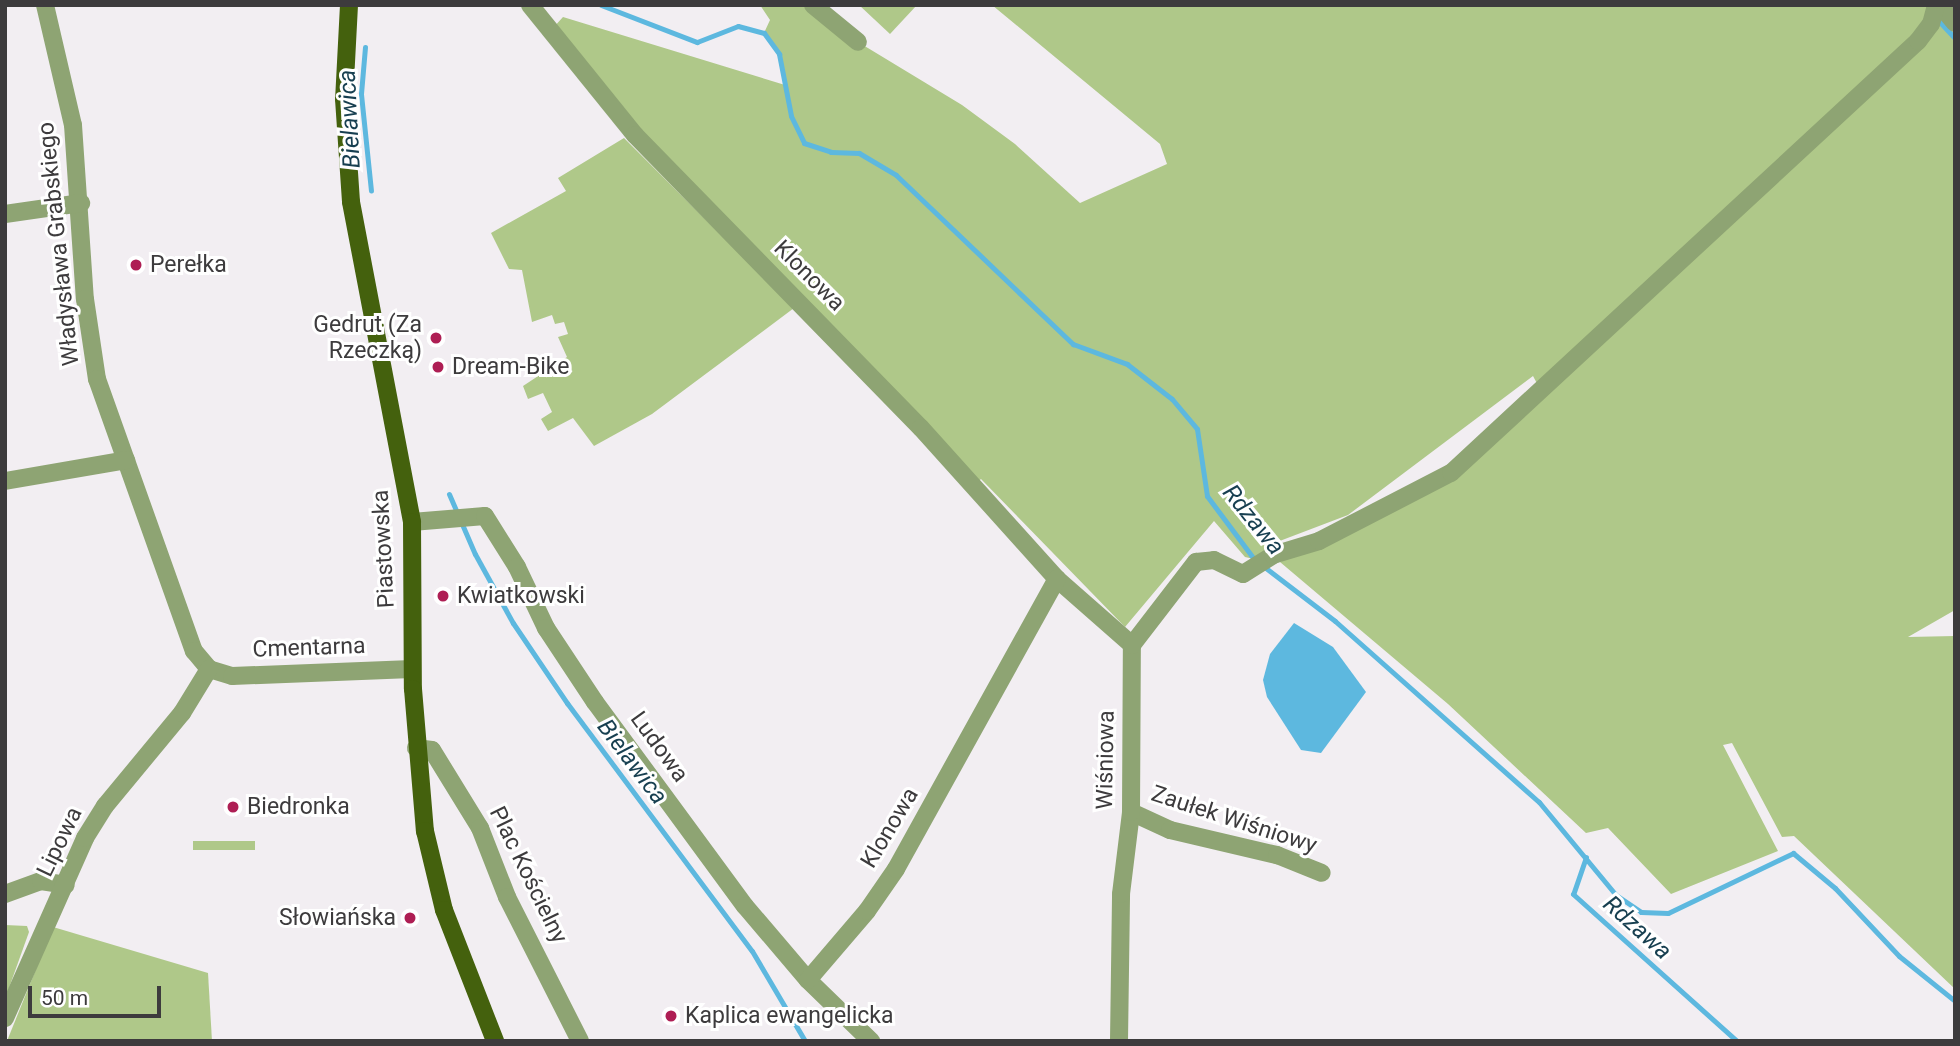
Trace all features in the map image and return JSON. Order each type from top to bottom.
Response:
[{"type":"main road","name":"Piastowska","points":[[349,5],[344,99],[351,202],[412,522],[412,669],[416,748],[434,876],[460,957],[495,1041]]},
{"type":"street","name":"Władysława Grabskiego","points":[[45,5],[73,125],[81,203],[85,299],[97,379],[189,638],[209,669]]},
{"type":"street","name":"Klonowa","points":[[530,5],[635,135],[912,418],[1057,579],[1132,645]]},
{"type":"street","points":[[813,5],[858,42]]},
{"type":"street","points":[[1132,645],[1196,562],[1214,560],[1234,572],[1251,570],[1267,559],[1319,541],[1451,473],[1918,41],[1931,24],[1938,5],[1955,23]]},
{"type":"street","points":[[5,214],[81,203]]},
{"type":"street","points":[[5,481],[88,470],[126,460]]},
{"type":"street","name":"Ludowa","points":[[412,522],[485,516],[517,567],[546,628],[595,702],[745,906],[808,980],[871,1041]]},
{"type":"street","name":"Klonowa","points":[[808,980],[867,911],[896,869],[1057,579]]},
{"type":"street","name":"Wiśniowa","points":[[1119,1041],[1121,894],[1131,812],[1132,645]]},
{"type":"street","name":"Cmentarna","points":[[209,669],[232,676],[412,669]]},
{"type":"street","name":"Lipowa","points":[[5,1018],[85,838],[105,806],[153,752],[209,669]]},
{"type":"street","name":"Plac Kościelny","points":[[416,748],[432,750],[480,828],[507,897],[580,1041]]},
{"type":"street","name":"Zaułek Wiśniowy","points":[[1131,812],[1170,830],[1277,855],[1322,873]]},
{"type":"street","points":[[5,894],[41,881],[66,885]]},
{"type":"green space","points":[[760,5],[813,5],[858,42],[962,105],[1015,144],[1080,203],[1167,164],[1160,144],[992,5],[1955,5],[1955,610],[1908,637],[1955,636],[1955,989],[1794,836],[1782,837],[1732,743],[1723,745],[1778,851],[1671,894],[1608,828],[1586,833],[1448,704],[1280,562],[1435,482],[1541,391],[1533,376],[1348,515],[1277,542],[1254,559],[1245,557],[1214,521],[1125,627],[981,479],[974,485],[710,211],[552,29],[563,17],[785,85],[779,54],[764,33],[770,20]]},
{"type":"green space","points":[[859,5],[917,5],[890,34]]},
{"type":"green space","points":[[624,138],[794,308],[652,414],[594,446],[573,418],[548,431],[541,419],[552,412],[543,393],[528,399],[523,386],[567,357],[558,337],[568,334],[564,322],[555,324],[552,315],[532,322],[522,270],[509,269],[491,233],[566,191],[558,178]]},
{"type":"green space","points":[[193,841],[255,841],[255,850],[193,850]]},
{"type":"green space","points":[[5,925],[27,926],[29,932],[5,999]]},
{"type":"green space","points":[[53,927],[208,973],[212,1041],[7,1041]]},
{"type":"water","points":[[1294,623],[1333,647],[1366,692],[1321,753],[1301,750],[1267,697],[1263,680],[1270,654]]},
{"type":"waterway","name":"Rdzawa","points":[[601,5],[697,42],[738,26],[764,33],[779,54],[791,116],[804,143],[831,152],[859,153],[896,175],[1073,344],[1127,364],[1172,399],[1197,429],[1207,496],[1254,559],[1335,621],[1539,802],[1616,895],[1641,912],[1668,913],[1793,853],[1835,888],[1899,956],[1955,1001]]},
{"type":"waterway","points":[[1937,19],[1955,38]]},
{"type":"waterway","name":"Bielawica","points":[[365,47],[361,94],[371,190]]},
{"type":"waterway","name":"Bielawica","points":[[449,494],[475,554],[513,623],[567,703],[752,951],[805,1041]]},
{"type":"waterway","name":"Rdzawa","points":[[1586,857],[1573,894],[1737,1041]]},
{"type":"place","name":"Perełka","points":[[136,265]]},
{"type":"place","name":"Gedrut (Za Rzeczką)","points":[[436,338]]},
{"type":"place","name":"Dream-Bike","points":[[438,367]]},
{"type":"place","name":"Kwiatkowski","points":[[443,596]]},
{"type":"place","name":"Biedronka","points":[[233,807]]},
{"type":"place","name":"Słowiańska","points":[[410,918]]},
{"type":"place","name":"Kaplica ewangelicka","points":[[671,1016]]}]
